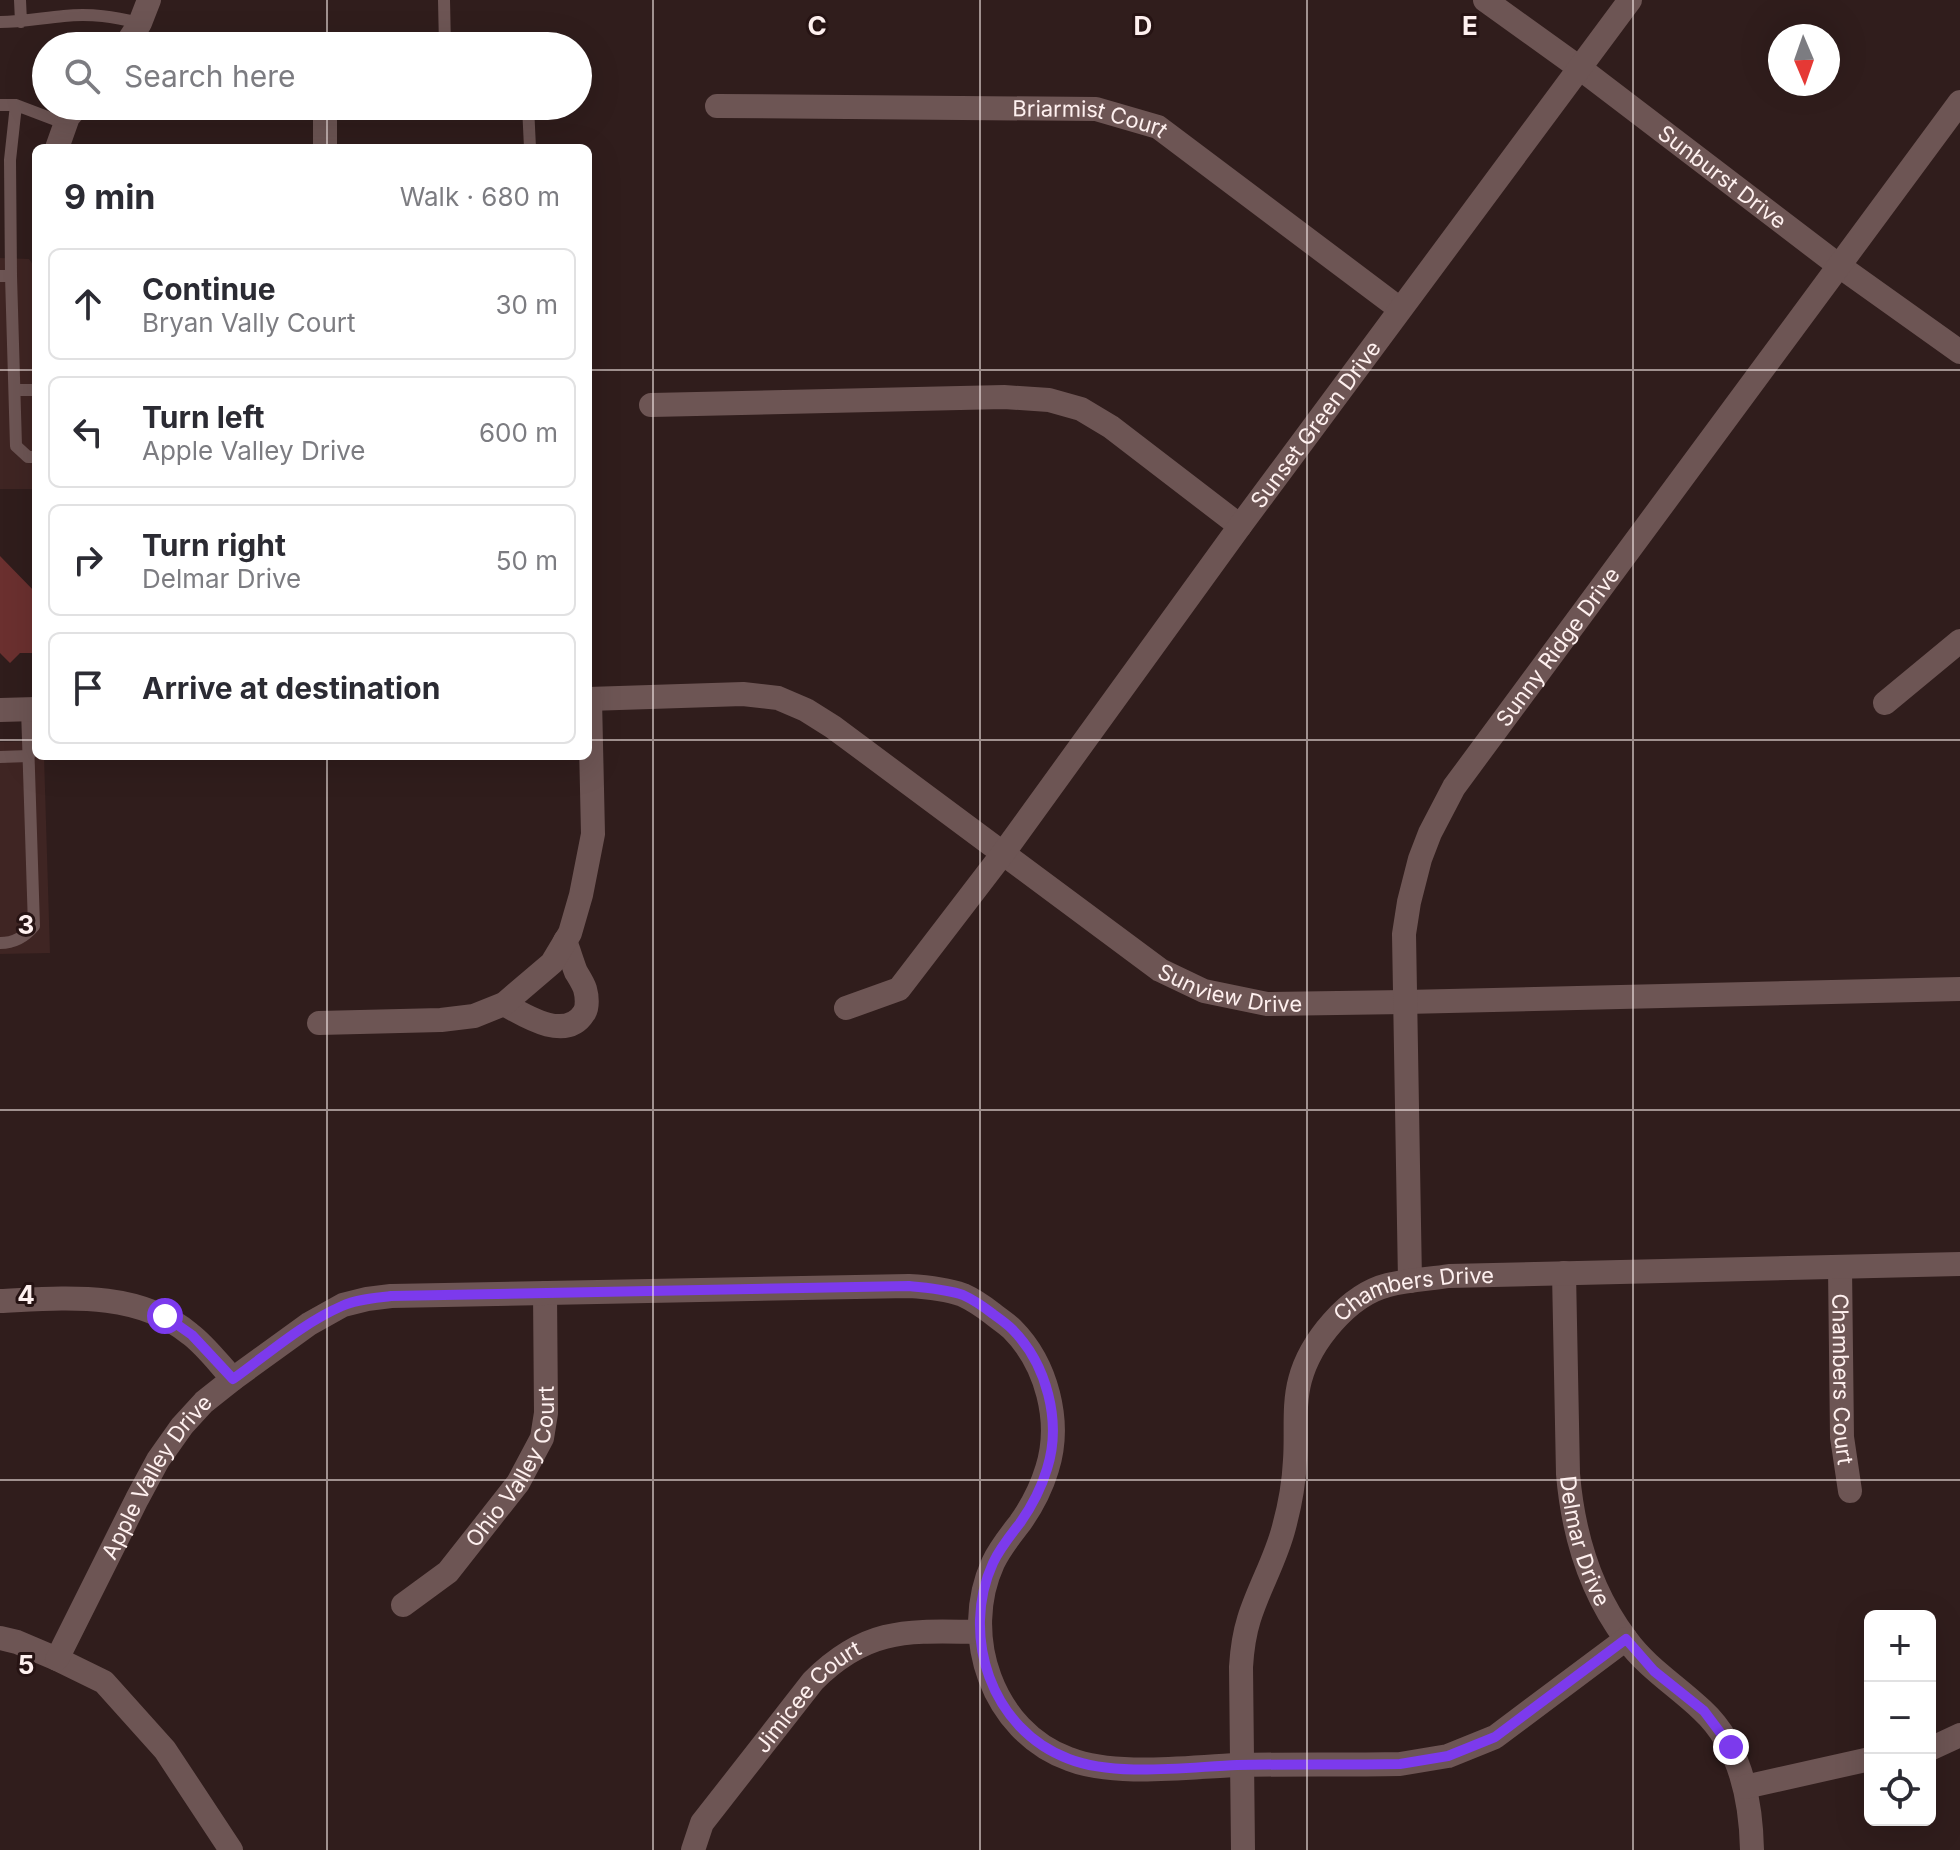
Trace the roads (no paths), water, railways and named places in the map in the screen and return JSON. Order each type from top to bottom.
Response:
[{"type":"street","points":[[134,32],[149,0]]},
{"type":"street","name":"Sunburst Drive","points":[[1485,0],[1581,69],[1838,265],[1960,352]]},
{"type":"street","name":"Sunset Green Drive","points":[[846,1008],[899,989],[1004,852],[1240,526],[1630,0]]},
{"type":"street","name":"Sunny Ridge Drive","points":[[1410,1281],[1404,934],[1420,859],[1430,833],[1454,787],[1960,102]]},
{"type":"street","name":"Briarmist Court","points":[[717,106],[1096,109],[1158,127],[1400,309]]},
{"type":"street","points":[[59,144],[70,120]]},
{"type":"street","points":[[325,120],[325,144]]},
{"type":"street","points":[[651,405],[1004,397],[1049,400],[1081,409],[1111,427],[1240,526]]},
{"type":"street","points":[[1885,703],[1960,641]]},
{"type":"street","name":"Sunview Drive","points":[[592,699],[743,694],[778,698],[806,710],[1004,852],[1160,970],[1204,991],[1267,1004],[1960,989]]},
{"type":"street","points":[[0,710],[31,709]]},
{"type":"street","points":[[319,1023],[441,1020],[474,1016],[504,1004],[552,963],[570,933],[593,834],[591,760]]},
{"type":"street","points":[[504,1004],[530,1019],[549,1025],[569,1026],[578,1022],[587,1009],[585,989],[565,941]]},
{"type":"street","name":"Chambers Drive","points":[[1243,1850],[1243,1641],[1284,1529],[1295,1461],[1300,1381],[1322,1336],[1341,1313],[1360,1297],[1386,1285],[1462,1275],[1960,1264]]},
{"type":"street","name":"Chambers Court","points":[[1840,1267],[1842,1437],[1850,1491]]},
{"type":"street","name":"Delmar Drive","points":[[1564,1273],[1568,1474],[1570,1502],[1581,1548],[1593,1584],[1626,1639],[1654,1671],[1704,1711],[1731,1747],[1745,1787],[1752,1850]]},
{"type":"street","name":"Apple Valley Drive","points":[[57,1659],[158,1460],[182,1426],[204,1402],[233,1379],[309,1324],[343,1305],[391,1296],[909,1286],[961,1295],[981,1304],[1012,1329],[1041,1372],[1053,1422],[1048,1466],[1039,1494],[993,1562],[980,1610],[980,1649],[988,1677],[1000,1701],[1031,1737],[1067,1759],[1090,1766],[1120,1769],[1400,1764],[1448,1756],[1495,1737],[1626,1639]]},
{"type":"street","name":"Ohio Valley Court","points":[[403,1605],[448,1572],[518,1483],[542,1438],[546,1413],[545,1293]]},
{"type":"street","points":[[0,1301],[70,1298],[132,1304],[165,1316],[192,1335],[233,1379]]},
{"type":"street","name":"Jimicee Court","points":[[693,1850],[702,1823],[813,1681],[832,1662],[855,1647],[884,1636],[914,1631],[979,1632]]},
{"type":"street","points":[[0,1638],[17,1642],[104,1682],[165,1750],[231,1850]]},
{"type":"street","points":[[1936,1746],[1960,1735]]},
{"type":"street","points":[[1745,1787],[1864,1760]]},
{"type":"lane","points":[[20,0],[21,22]]},
{"type":"lane","points":[[444,0],[445,32]]},
{"type":"lane","points":[[0,22],[108,15],[140,23]]},
{"type":"lane","points":[[0,105],[32,108]]},
{"type":"lane","points":[[16,105],[10,160],[6,276],[16,446],[32,457]]},
{"type":"lane","points":[[529,120],[530,144]]},
{"type":"lane","points":[[15,390],[32,390]]},
{"type":"lane","points":[[0,943],[24,937],[34,926],[29,756],[31,709]]},
{"type":"lane","points":[[0,757],[29,756]]}]
